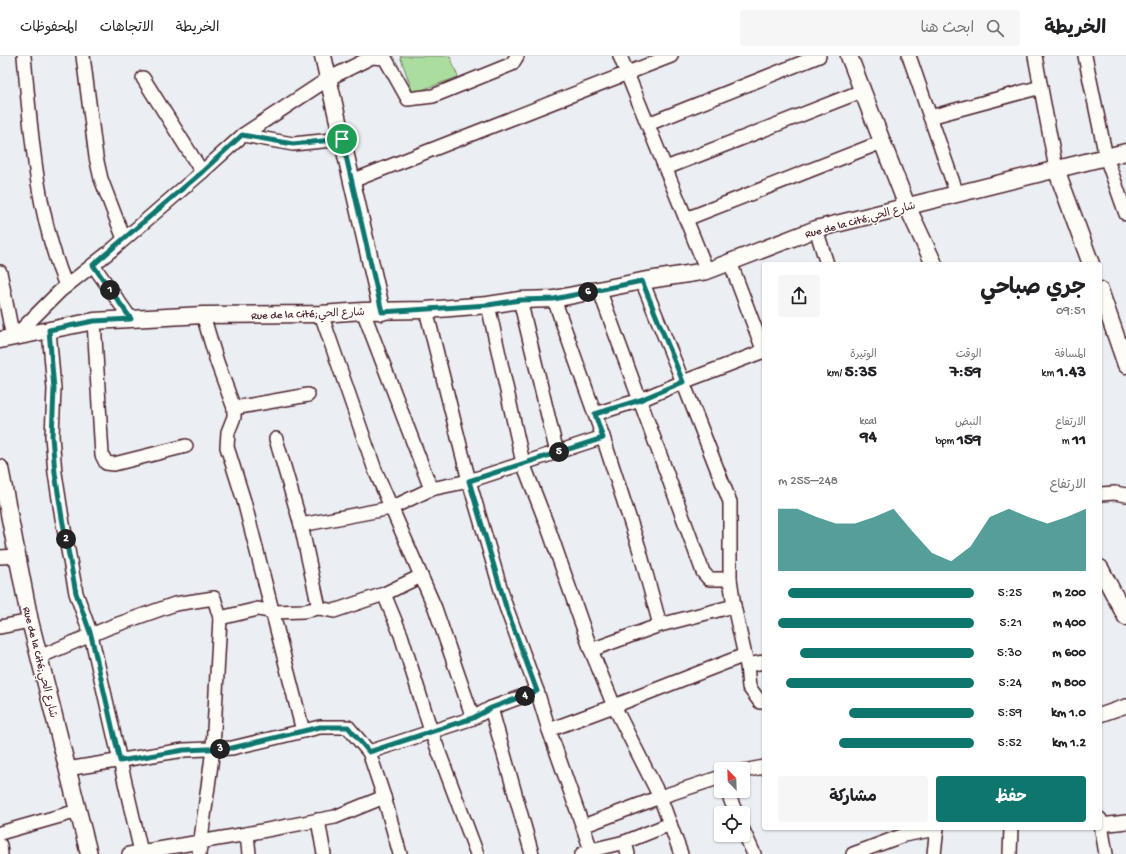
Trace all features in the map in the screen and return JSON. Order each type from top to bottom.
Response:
[{"type":"street","points":[[24,56],[32,141],[41,203],[56,262],[66,286]]},
{"type":"street","points":[[83,56],[96,157],[101,179],[124,239]]},
{"type":"street","points":[[323,56],[382,312]]},
{"type":"street","points":[[6,339],[66,286],[93,265],[202,172],[242,135],[328,79],[372,57],[385,58],[408,100],[433,96],[512,64],[517,56]]},
{"type":"street","points":[[620,56],[707,271]]},
{"type":"street","points":[[352,182],[671,56]]},
{"type":"street","points":[[648,124],[819,56]]},
{"type":"street","points":[[849,56],[907,206],[933,262]]},
{"type":"street","points":[[909,56],[957,194]]},
{"type":"street","points":[[1035,56],[1056,169],[1090,262]]},
{"type":"street","points":[[1085,56],[1106,157],[1126,214]]},
{"type":"street","points":[[143,78],[202,172]]},
{"type":"street","points":[[930,117],[1040,87]]},
{"type":"street","points":[[666,168],[862,91]]},
{"type":"street","points":[[242,135],[293,144],[342,139]]},
{"type":"street","points":[[686,219],[882,142]]},
{"type":"street","name":"Rue de la Cité;شارع الحي","points":[[6,339],[94,321],[203,315],[321,314],[363,311],[382,312],[426,310],[488,305],[520,300],[554,299],[642,281],[707,271],[816,229],[1126,152]]},
{"type":"street","points":[[816,229],[825,262]]},
{"type":"street","points":[[730,262],[762,346]]},
{"type":"street","points":[[93,265],[131,319]]},
{"type":"street","points":[[0,272],[6,339]]},
{"type":"street","points":[[642,281],[730,502],[730,579],[734,606],[746,660],[749,687],[762,704]]},
{"type":"street","points":[[599,289],[704,572],[709,580],[730,579]]},
{"type":"street","points":[[1102,295],[1123,344],[1126,365]]},
{"type":"street","points":[[554,299],[595,414],[639,548],[660,625]]},
{"type":"street","points":[[520,300],[557,452]]},
{"type":"street","points":[[488,305],[524,463],[591,650],[614,706],[660,797],[681,854]]},
{"type":"street","points":[[426,310],[469,481],[506,607],[537,691],[549,730],[583,826],[587,852],[626,848],[670,824]]},
{"type":"street","points":[[363,311],[431,489]]},
{"type":"street","points":[[321,314],[375,470],[435,608],[473,718]]},
{"type":"street","points":[[203,315],[217,362],[234,408],[234,417],[228,432],[227,446],[244,502],[303,732]]},
{"type":"street","points":[[94,321],[102,454],[106,463],[114,464],[186,446]]},
{"type":"street","points":[[49,330],[54,389],[52,436],[55,473],[62,518],[76,593],[91,635],[120,761],[135,853],[201,848],[247,834],[335,817],[384,797]]},
{"type":"street","points":[[595,414],[640,400],[762,352]]},
{"type":"street","points":[[234,408],[308,395]]},
{"type":"street","points":[[301,525],[391,508],[431,489],[469,481],[603,438]]},
{"type":"street","points":[[276,439],[301,525],[319,608]]},
{"type":"street","name":"Rue de la Cité;شارع الحي","points":[[0,468],[30,621],[89,854]]},
{"type":"street","points":[[1102,494],[1115,493],[1126,495]]},
{"type":"street","points":[[0,557],[17,556]]},
{"type":"street","points":[[1102,572],[1126,618]]},
{"type":"street","points":[[220,618],[258,609],[273,612],[319,608],[334,611],[384,594],[421,576]]},
{"type":"street","points":[[384,594],[401,635],[431,731],[477,854]]},
{"type":"street","points":[[39,657],[91,635],[175,604],[214,598],[220,618],[213,749],[201,848]]},
{"type":"street","points":[[591,650],[660,625],[734,606]]},
{"type":"street","points":[[0,627],[30,621]]},
{"type":"street","points":[[549,730],[746,660],[762,662]]},
{"type":"street","points":[[369,752],[473,718],[491,708],[537,691]]},
{"type":"street","points":[[1102,714],[1126,706]]},
{"type":"street","points":[[491,708],[532,854]]},
{"type":"street","points":[[67,769],[184,750],[232,748],[320,727],[348,727],[369,752],[384,797],[400,854]]},
{"type":"street","points":[[750,770],[762,768]]},
{"type":"street","points":[[583,826],[660,797],[714,779]]},
{"type":"street","points":[[0,833],[78,811]]},
{"type":"street","points":[[318,820],[324,854]]},
{"type":"street","points":[[1102,822],[1126,822]]},
{"type":"street","points":[[1102,828],[1106,854]]},
{"type":"street","points":[[853,854],[904,835],[928,830]]},
{"type":"street","points":[[934,854],[937,830]]},
{"type":"street","points":[[1010,854],[1011,830]]},
{"type":"street","points":[[247,834],[249,854]]},
{"type":"street","points":[[748,842],[754,854]]},
{"type":"street","points":[[0,846],[1,854]]},
{"type":"green space","points":[[400,56],[450,56],[458,77],[413,93]]},
{"type":"route","points":[[242,135],[293,144],[342,139],[382,312],[488,305],[520,300],[554,299],[642,281],[683,382],[640,400],[595,414],[603,438],[469,481],[506,607],[537,691],[491,708],[473,718],[369,752],[348,727],[320,727],[232,748],[184,750],[120,761],[91,635],[76,593],[62,518],[55,473],[52,436],[54,389],[49,330],[94,321],[131,319],[93,265],[202,172],[242,135]]}]
